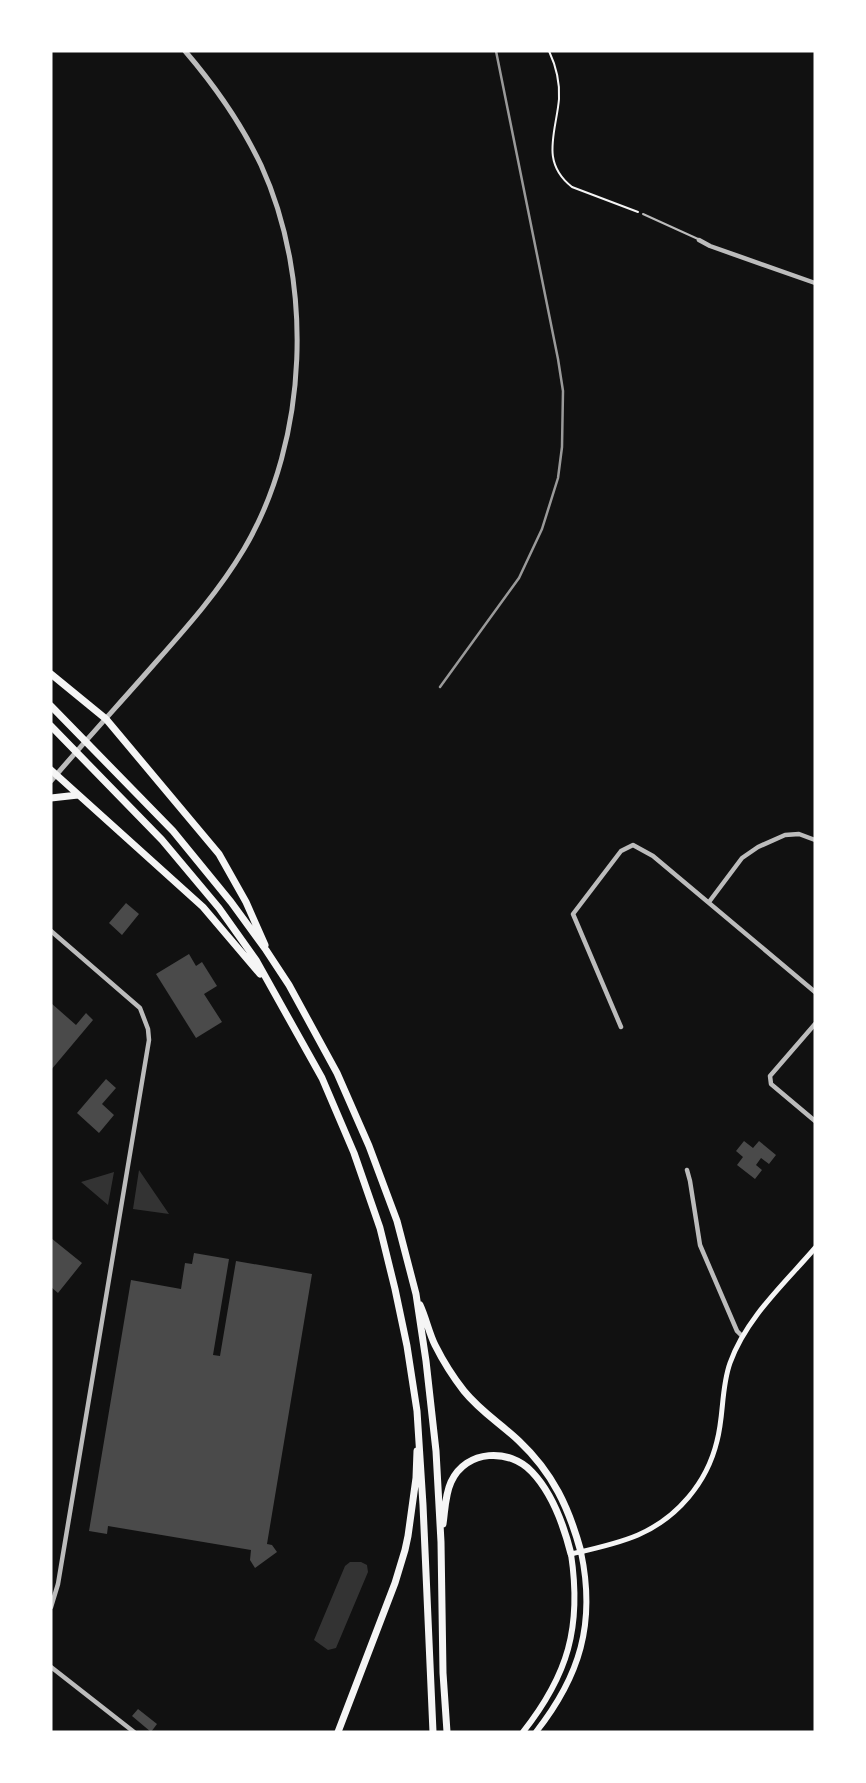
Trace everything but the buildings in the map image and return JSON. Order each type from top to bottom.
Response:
[{"type":"highway","points":[[51,674],[104,722],[219,854],[246,902],[267,950]]},
{"type":"highway","points":[[51,706],[173,831],[267,950],[289,985],[358,1117],[397,1221],[416,1294],[435,1345],[449,1370],[482,1412],[518,1439],[554,1484],[571,1516],[581,1552]]},
{"type":"highway","points":[[51,726],[178,860],[227,919],[256,960],[322,1078],[354,1153],[380,1228],[407,1346],[419,1437],[433,1732]]},
{"type":"highway","points":[[54,774],[203,907],[274,991]]},
{"type":"highway","points":[[51,798],[79,795]]},
{"type":"highway","points":[[416,1294],[431,1399],[441,1542],[443,1674],[447,1732]]},
{"type":"highway","points":[[338,1732],[405,1550],[419,1437]]},
{"type":"highway","points":[[441,1542],[447,1491],[451,1480],[466,1464],[480,1457],[499,1455],[517,1460],[537,1477],[559,1516],[571,1554]]},
{"type":"main road","points":[[523,1732],[539,1712],[560,1676],[566,1658],[575,1609],[575,1580],[571,1554],[635,1536],[654,1527],[677,1509],[701,1481],[718,1440],[726,1376],[742,1336],[815,1248]]},
{"type":"main road","points":[[536,1732],[551,1713],[572,1677],[582,1646],[587,1610],[587,1577],[581,1552]]},
{"type":"street","points":[[54,774],[195,619],[245,547],[266,503],[279,467],[294,397],[298,318],[291,268],[273,197],[262,168],[233,113],[185,51]]},
{"type":"street","points":[[699,240],[815,284]]},
{"type":"street","points":[[709,902],[742,858],[758,847],[785,835],[799,834],[815,840]]},
{"type":"street","points":[[621,1027],[573,914],[621,850],[633,845],[653,856],[815,992]]},
{"type":"street","points":[[51,930],[140,1008],[149,1040],[58,1584],[51,1607]]},
{"type":"street","points":[[815,1024],[770,1076],[771,1084],[815,1121]]},
{"type":"street","points":[[687,1170],[700,1245],[737,1331],[742,1336]]},
{"type":"street","points":[[51,1667],[134,1732]]},
{"type":"lane","points":[[643,214],[699,240]]},
{"type":"path","points":[[549,51],[558,75],[559,98],[552,152],[556,170],[572,187],[643,214]]},
{"type":"shaded area","points":[[139,1170],[169,1214],[133,1209]]},
{"type":"shaded area","points":[[114,1172],[108,1205],[81,1182]]},
{"type":"shaded area","points":[[350,1562],[367,1565],[368,1572],[336,1648],[328,1650],[314,1640],[345,1566]]},
{"type":"railway","points":[[440,687],[519,578],[542,529],[558,478],[562,447],[563,391],[558,359],[496,51]]}]
